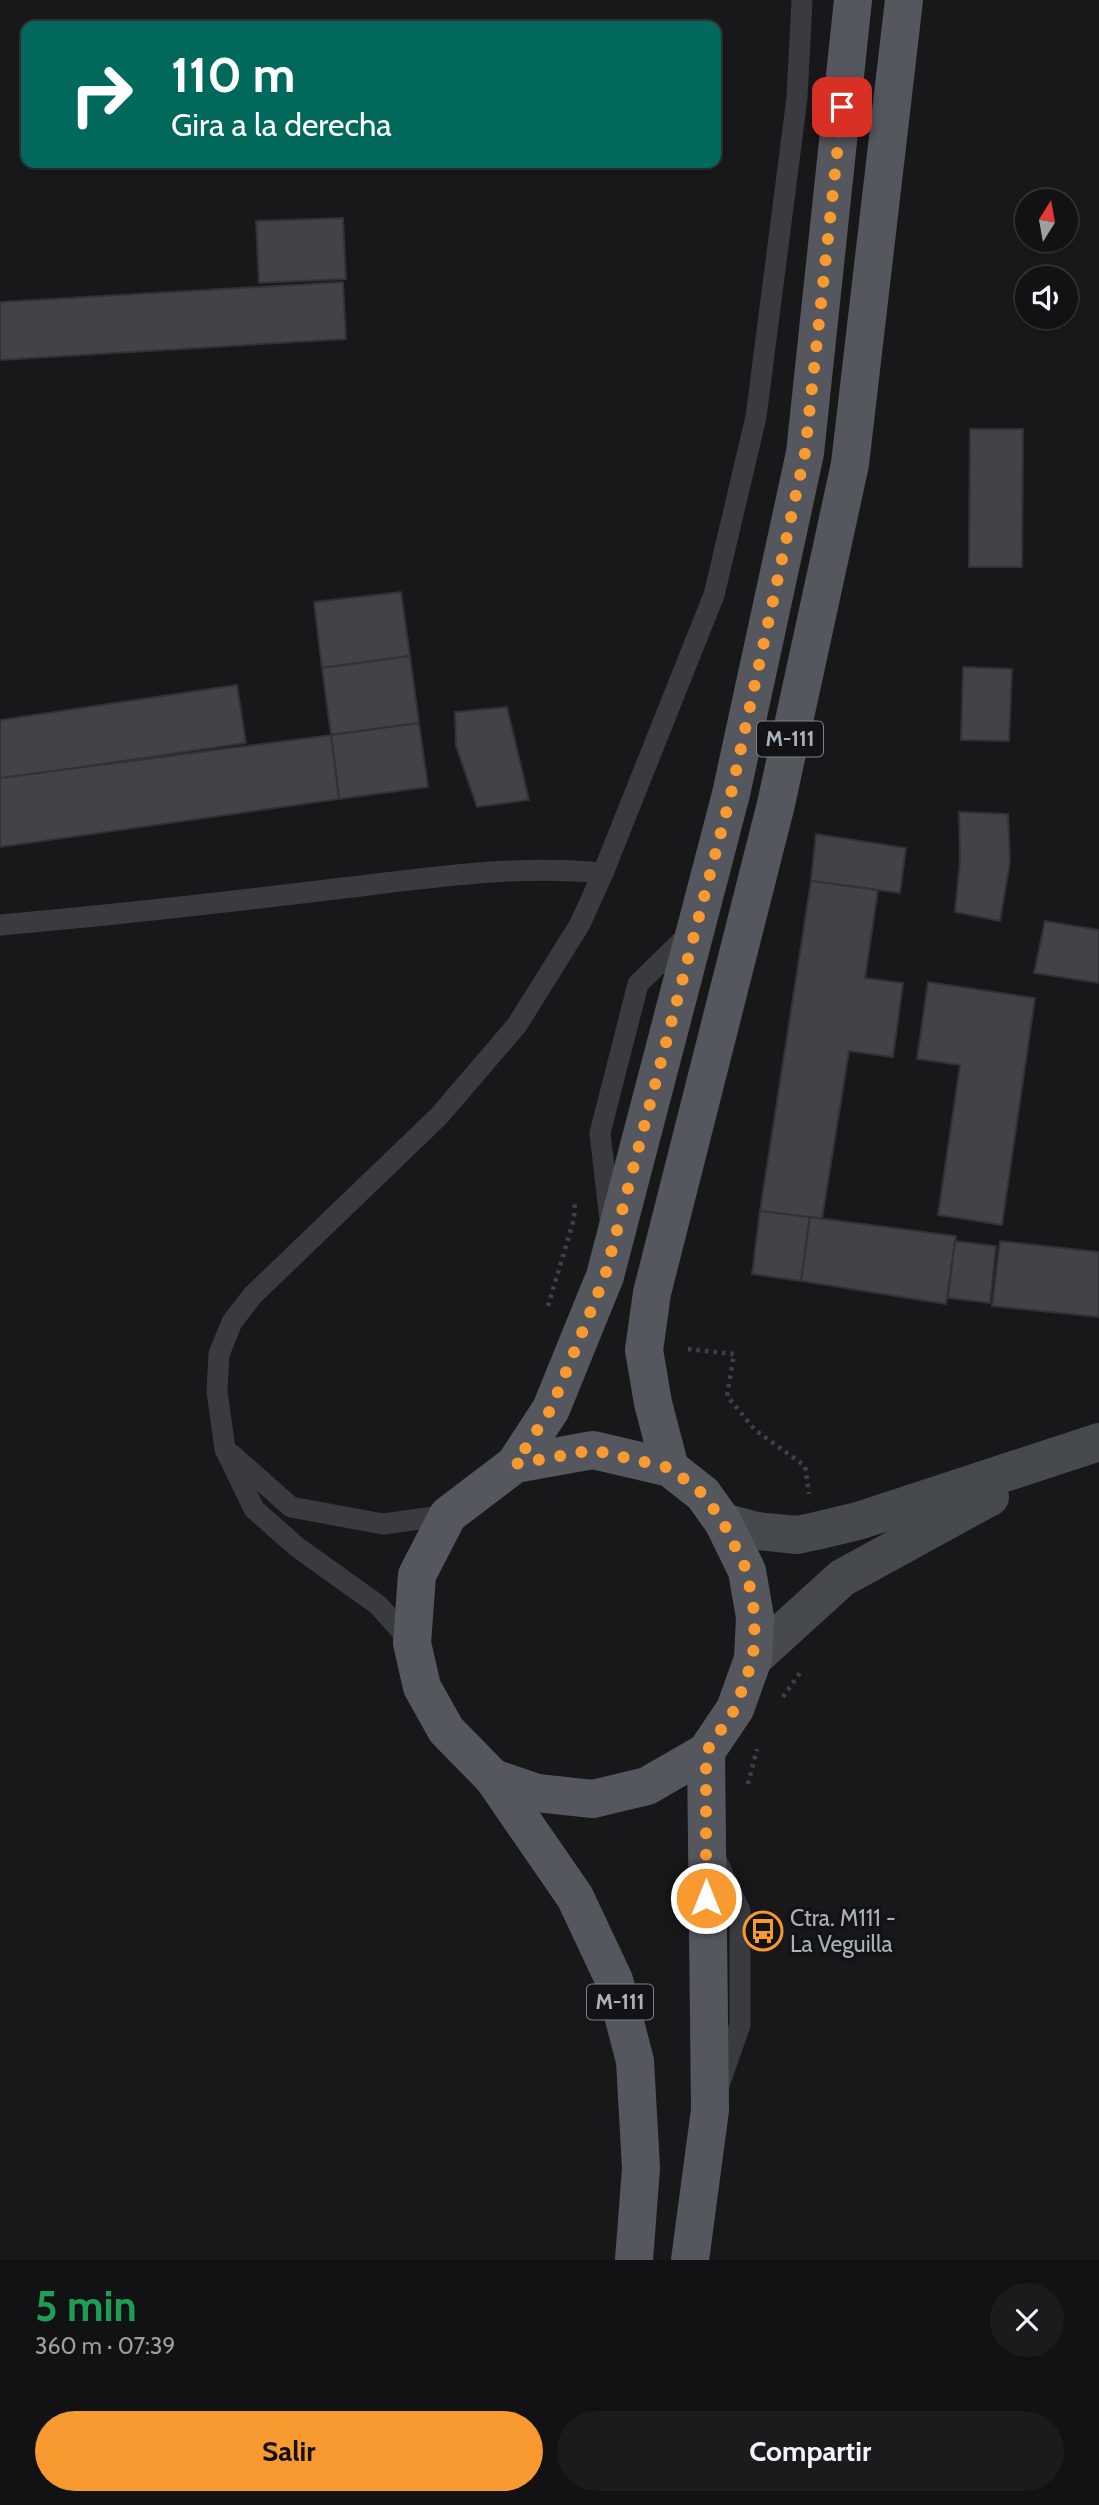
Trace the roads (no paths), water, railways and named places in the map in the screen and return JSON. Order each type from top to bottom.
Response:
[{"type":"main road","name":"M-111","points":[[634,2260],[641,2168],[635,2061],[614,1980],[575,1897],[493,1777],[446,1730],[422,1688],[412,1643],[416,1574],[448,1516],[515,1464],[551,1409],[605,1276],[731,794],[805,453],[853,0]]},
{"type":"main road","name":"M-111","points":[[670,1468],[653,1403],[644,1350],[652,1293],[776,804],[850,464],[904,0]]},
{"type":"main road","points":[[723,1522],[757,1531],[797,1535],[817,1531],[858,1521],[1086,1447]]},
{"type":"main road","points":[[753,1659],[842,1578],[1086,1447]]},
{"type":"main road","name":"M-111","points":[[493,1777],[537,1793],[593,1799],[647,1786],[706,1752],[735,1709],[753,1659],[755,1617],[747,1571],[723,1522],[703,1494],[670,1468],[593,1450],[515,1464]]},
{"type":"main road","points":[[690,2260],[710,2110],[706,1752]]},
{"type":"lane","points":[[412,1643],[378,1605],[297,1547],[254,1509],[225,1449],[216,1391],[219,1354],[232,1322],[253,1294],[439,1116],[517,1025],[580,924],[603,873],[714,595],[757,417],[797,98],[802,0]]},
{"type":"lane","points":[[0,925],[110,916],[474,873],[561,869],[603,873]]},
{"type":"lane","points":[[225,1449],[291,1507],[383,1524],[448,1516]]},
{"type":"place","name":"Ctra. M111 - La Veguilla","points":[[763,1931]]}]
